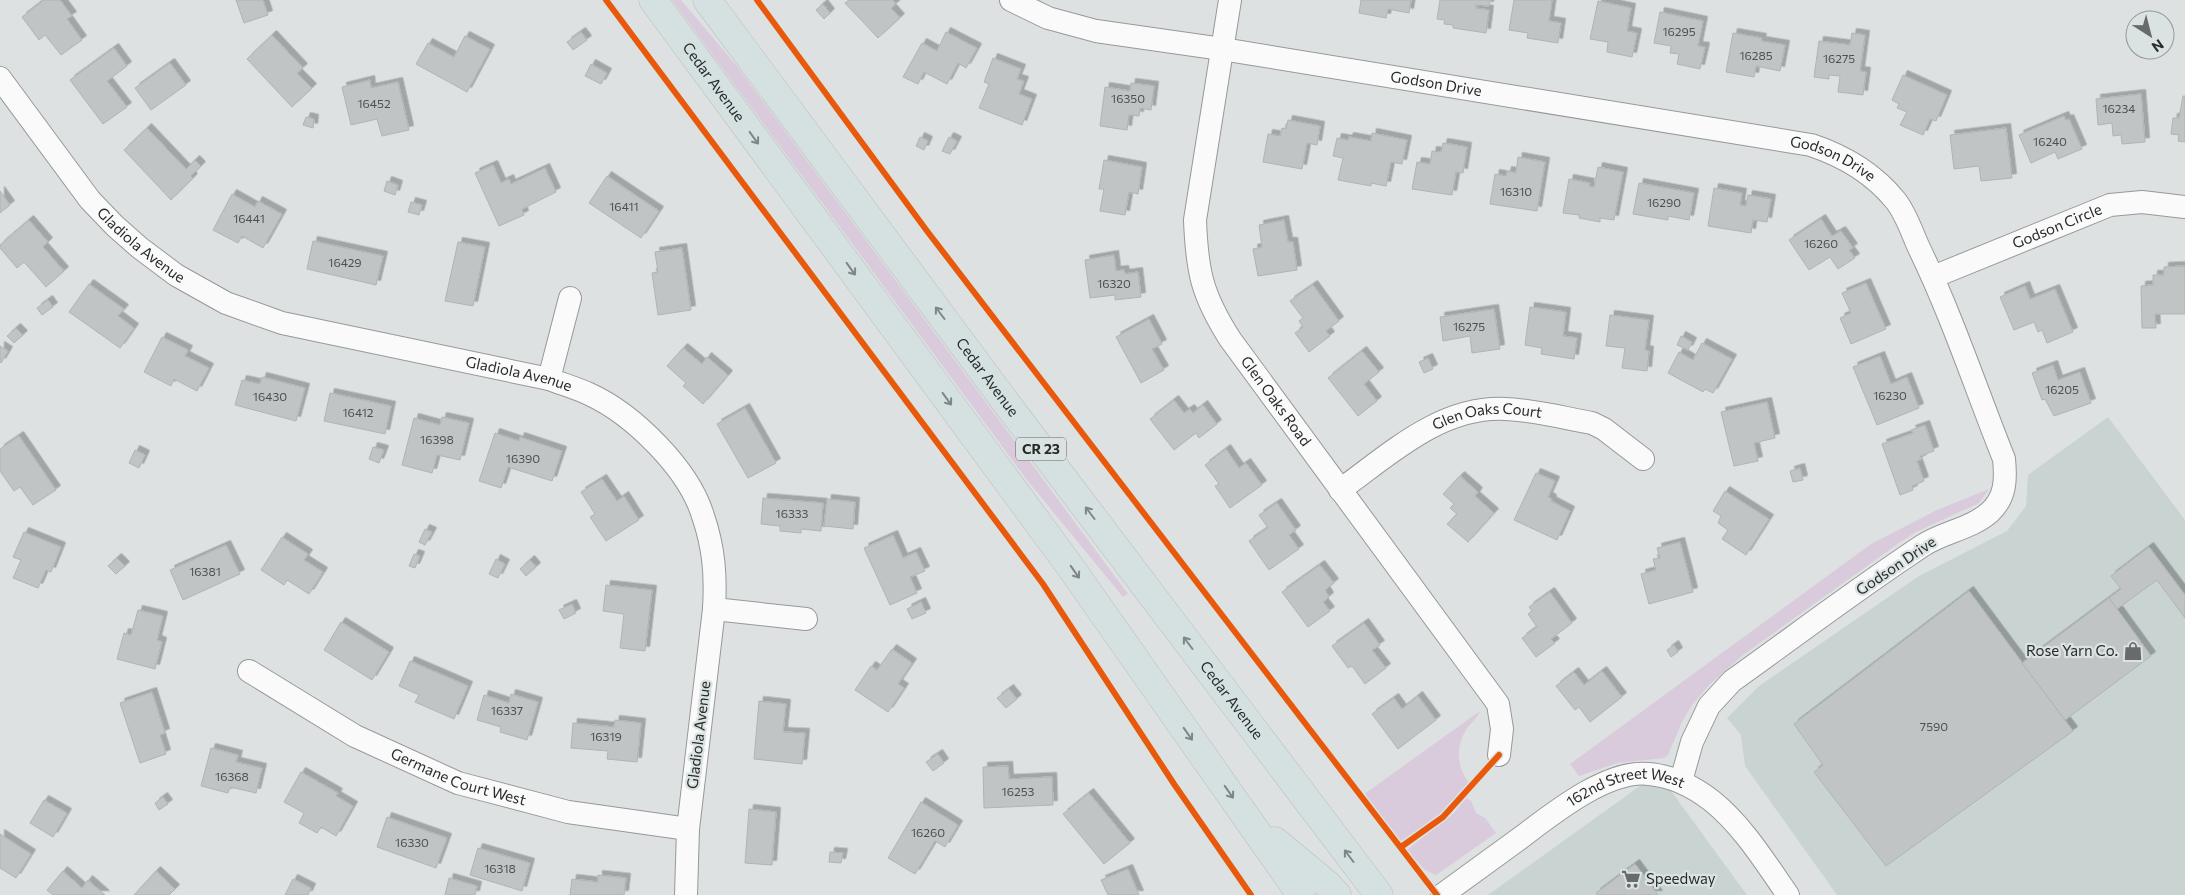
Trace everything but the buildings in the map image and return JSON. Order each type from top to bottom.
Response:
[{"type":"main road","name":"Cedar Avenue","points":[[653,0],[1069,564],[1302,895]]},
{"type":"main road","name":"Cedar Avenue","points":[[707,0],[1007,404],[1378,895]]},
{"type":"main road","points":[[1247,818],[1328,885],[1337,895]]},
{"type":"street","name":"Godson Drive","points":[[1011,0],[1048,18],[1096,31],[1222,49],[1811,145],[1849,160],[1879,183],[1897,202],[1933,276],[2004,459],[2006,478],[2002,496],[1990,512],[1976,522],[1924,545],[1732,682],[1709,706],[1692,742],[1681,781]]},
{"type":"street","name":"Glen Oaks Road","points":[[1230,0],[1195,220],[1196,254],[1202,282],[1212,311],[1230,339],[1498,704],[1502,729],[1500,755]]},
{"type":"street","name":"Gladiola Avenue","points":[[0,78],[90,200],[140,248],[176,275],[218,298],[282,323],[549,379],[589,394],[621,413],[649,437],[672,461],[703,514],[716,573],[714,610],[688,829],[686,895]]},
{"type":"street","name":"Godson Circle","points":[[1933,276],[2110,205],[2142,202],[2185,207]]},
{"type":"street","points":[[549,379],[570,298]]},
{"type":"street","name":"Glen Oaks Court","points":[[1340,490],[1420,433],[1441,421],[1461,415],[1504,409],[1592,423],[1604,429],[1643,459]]},
{"type":"street","points":[[714,610],[806,619]]},
{"type":"street","name":"Germane Court West","points":[[249,671],[355,736],[458,783],[568,812],[688,829]]},
{"type":"street","name":"162nd Street West","points":[[1442,895],[1578,796],[1626,776],[1648,773],[1681,781],[1711,800],[1738,826],[1788,895]]},
{"type":"shaded area","points":[[672,0],[681,0],[736,65],[1128,594],[1123,597],[1027,480]]},
{"type":"shaded area","points":[[2108,417],[2185,520],[2185,895],[1837,895],[1745,766],[1741,735],[1727,718],[1759,686],[1919,576],[2007,531],[2026,506],[2028,475]]},
{"type":"shaded area","points":[[1989,489],[1979,503],[1916,532],[1743,655],[1709,685],[1692,705],[1682,722],[1668,755],[1664,758],[1617,763],[1579,776],[1570,764],[1871,544],[1937,510]]},
{"type":"shaded area","points":[[1480,711],[1462,737],[1459,750],[1460,764],[1469,783],[1433,821],[1401,841],[1363,795]]},
{"type":"shaded area","points":[[1658,773],[1747,895],[1488,895]]},
{"type":"shaded area","points":[[1466,798],[1471,801],[1476,813],[1485,818],[1496,833],[1436,875],[1425,870],[1407,850],[1454,813]]},
{"type":"cycle path","points":[[606,0],[1043,584],[1174,784],[1251,895]]},
{"type":"cycle path","points":[[757,0],[927,231],[1437,895]]},
{"type":"cycle path","points":[[1401,847],[1443,817],[1499,755]]},
{"type":"place","name":"Rose Yarn Co.","points":[[2133,651]]},
{"type":"place","name":"Speedway","points":[[1631,879]]}]
